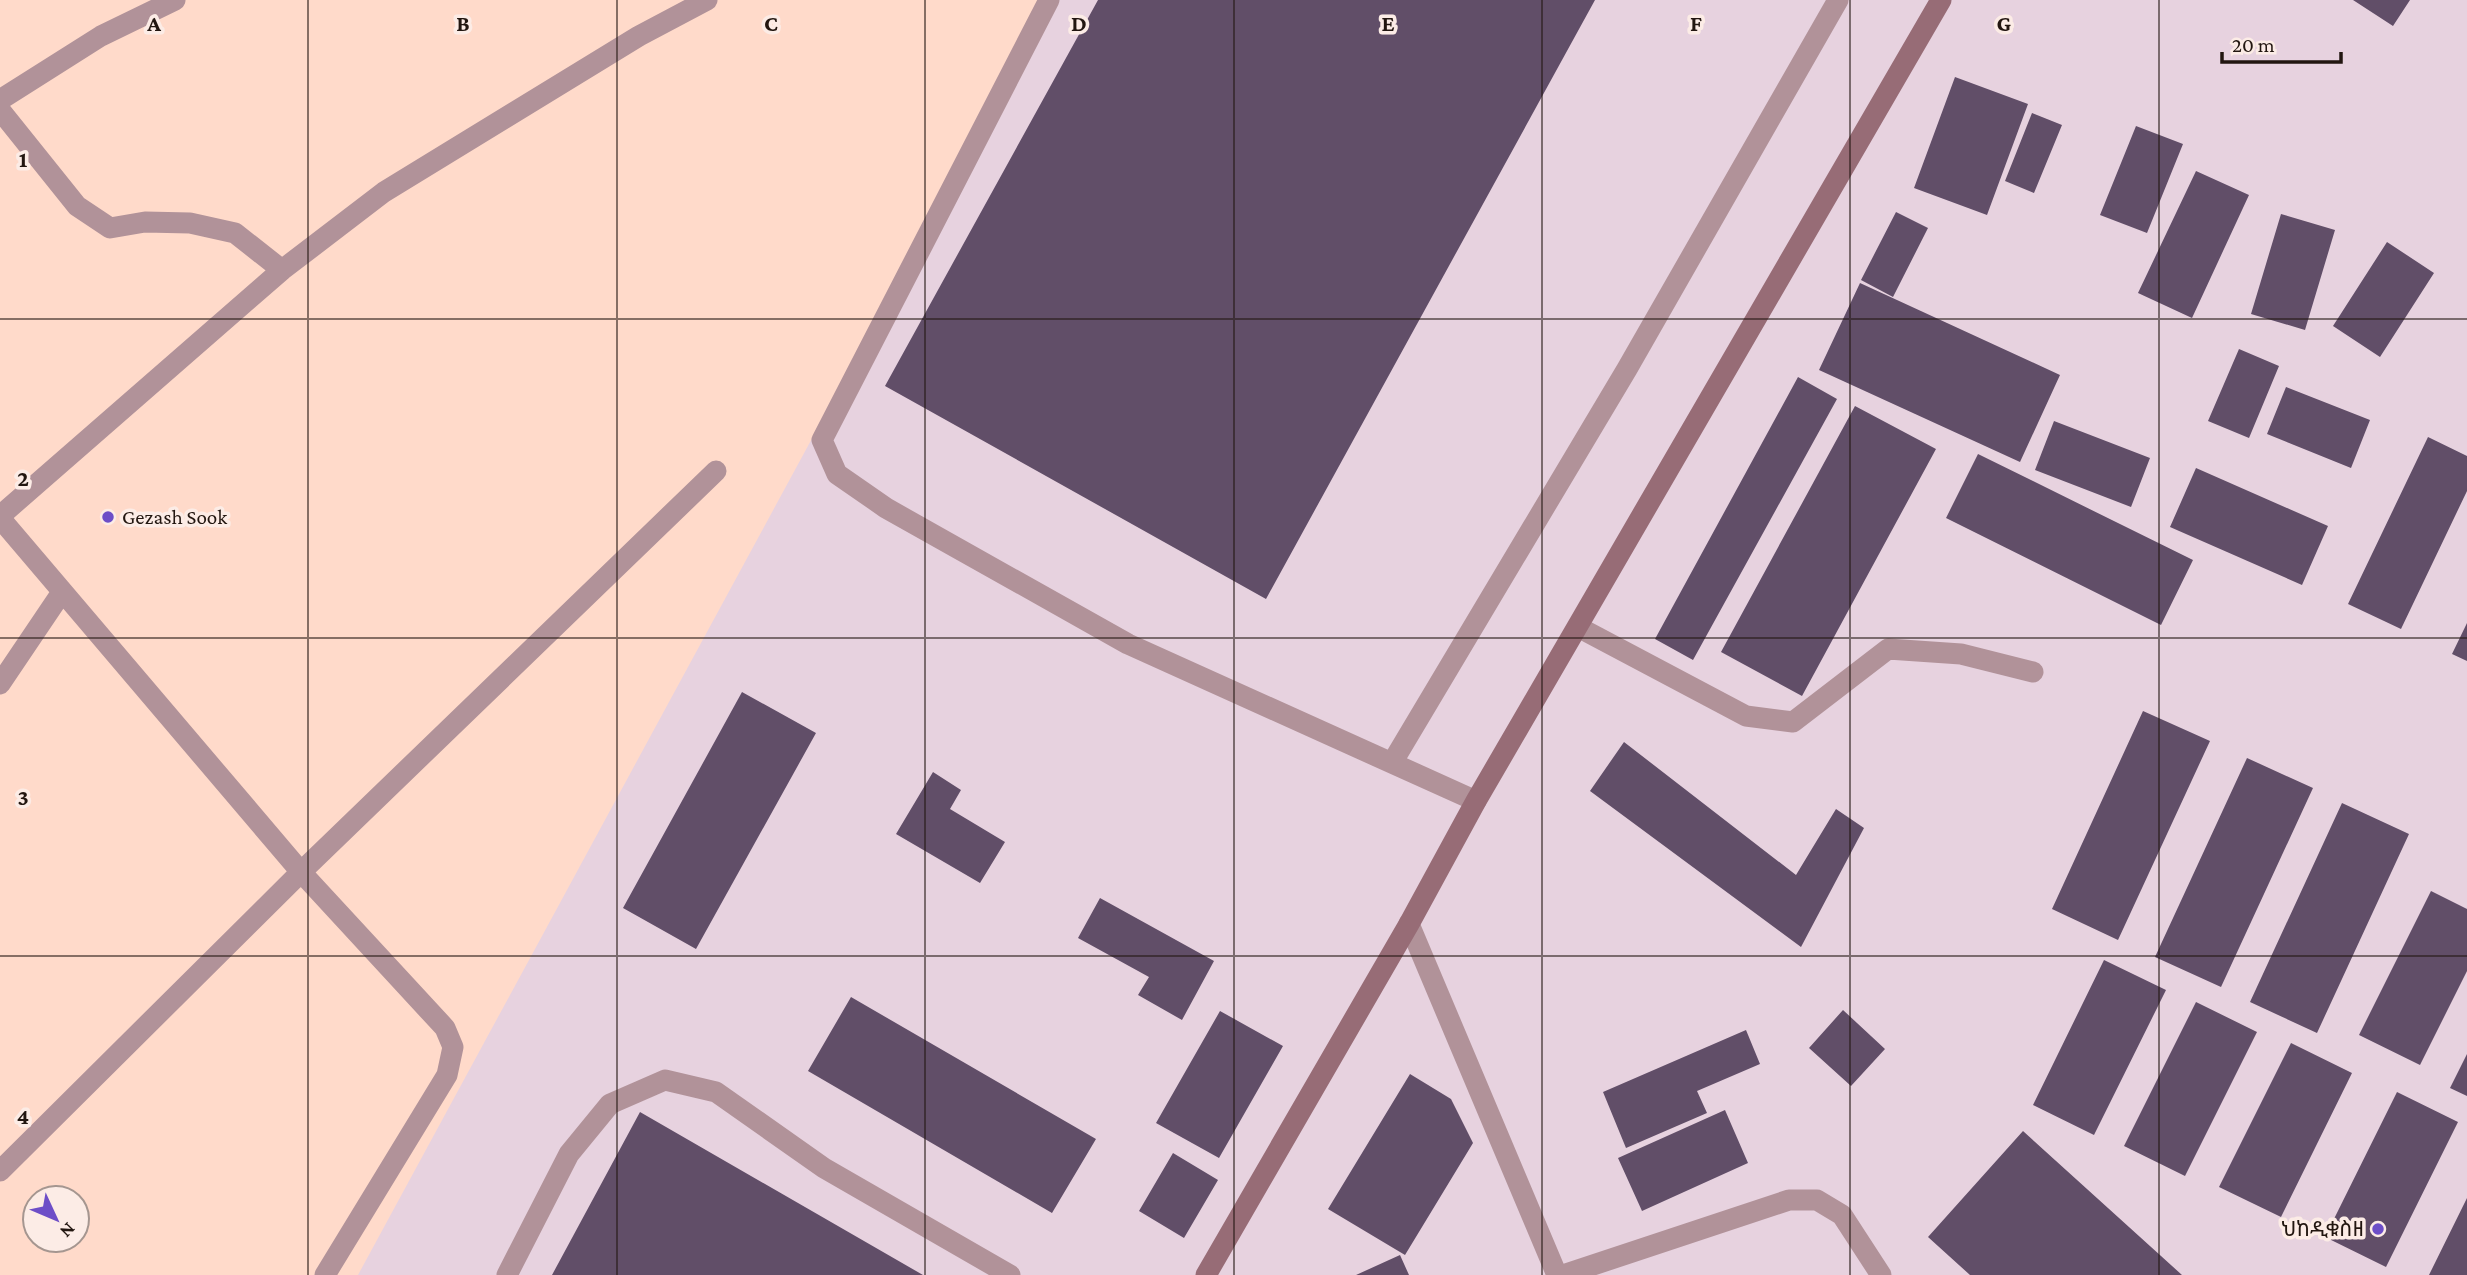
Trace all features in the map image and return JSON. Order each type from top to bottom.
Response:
[{"type":"main road","points":[[1206,1275],[1409,924],[1476,801],[1941,0]]},
{"type":"street","points":[[0,100],[100,36],[175,0]]},
{"type":"street","points":[[325,1275],[447,1075],[453,1047],[445,1028],[301,872],[0,517],[282,270],[384,192],[639,36],[707,0]]},
{"type":"street","points":[[1049,0],[822,440],[837,474],[886,508],[1128,644],[1476,801]]},
{"type":"street","points":[[1392,763],[1620,381],[1838,0]]},
{"type":"street","points":[[0,110],[77,206],[110,228],[145,222],[190,223],[235,233],[282,270]]},
{"type":"street","points":[[0,1171],[301,872],[716,471]]},
{"type":"street","points":[[0,684],[62,592]]},
{"type":"street","points":[[1578,627],[1746,716],[1793,722],[1888,649],[1961,653],[2033,672]]},
{"type":"street","points":[[1409,924],[1557,1275]]},
{"type":"street","points":[[507,1275],[569,1154],[610,1104],[665,1080],[716,1092],[824,1168],[1010,1275]]},
{"type":"street","points":[[1563,1275],[1789,1200],[1816,1200],[1842,1215],[1881,1275]]},
{"type":"shaded area","points":[[1050,0],[2467,0],[2467,1275],[358,1275]]},
{"type":"building","points":[[1098,0],[1595,0],[1266,599],[885,386]]},
{"type":"building","points":[[2353,0],[2410,0],[2393,26]]},
{"type":"building","points":[[1955,77],[2028,104],[1987,215],[1914,188]]},
{"type":"building","points":[[2032,113],[2062,125],[2034,193],[2005,181]]},
{"type":"building","points":[[2136,126],[2183,144],[2147,233],[2100,215]]},
{"type":"building","points":[[2196,171],[2249,195],[2192,318],[2138,293]]},
{"type":"building","points":[[1896,212],[1928,228],[1893,297],[1861,280]]},
{"type":"building","points":[[2281,214],[2335,230],[2305,330],[2251,314]]},
{"type":"building","points":[[2387,242],[2434,273],[2380,357],[2333,326]]},
{"type":"building","points":[[1860,283],[2060,375],[2020,462],[1819,370]]},
{"type":"building","points":[[2239,349],[2279,366],[2249,438],[2208,421]]},
{"type":"building","points":[[1798,377],[1837,399],[1693,660],[1655,639]]},
{"type":"building","points":[[2286,387],[2370,420],[2351,468],[2267,434]]},
{"type":"building","points":[[1855,406],[1936,449],[1802,696],[1721,652]]},
{"type":"building","points":[[2054,421],[2150,458],[2131,507],[2035,470]]},
{"type":"building","points":[[2428,437],[2467,456],[2467,491],[2401,629],[2348,604]]},
{"type":"building","points":[[1978,454],[2193,560],[2161,625],[1946,518]]},
{"type":"building","points":[[2196,468],[2328,526],[2302,585],[2170,527]]},
{"type":"building","points":[[2467,623],[2467,661],[2452,654]]},
{"type":"building","points":[[742,692],[816,733],[696,949],[623,908]]},
{"type":"building","points":[[2143,711],[2210,741],[2118,940],[2052,909]]},
{"type":"building","points":[[1624,742],[1796,875],[1836,809],[1864,828],[1801,947],[1590,791]]},
{"type":"building","points":[[2247,758],[2313,788],[2221,987],[2155,957]]},
{"type":"building","points":[[933,772],[961,790],[950,809],[1005,842],[980,883],[896,834]]},
{"type":"building","points":[[2342,803],[2409,834],[2317,1033],[2250,1002]]},
{"type":"building","points":[[2431,891],[2467,909],[2467,971],[2420,1065],[2359,1035]]},
{"type":"building","points":[[1100,898],[1214,961],[1182,1020],[1138,995],[1149,977],[1078,938]]},
{"type":"building","points":[[2104,960],[2166,990],[2094,1135],[2033,1105]]},
{"type":"building","points":[[851,997],[1096,1139],[1052,1213],[808,1071]]},
{"type":"building","points":[[2196,1002],[2257,1032],[2185,1176],[2124,1146]]},
{"type":"building","points":[[1843,1010],[1885,1049],[1851,1086],[1809,1048]]},
{"type":"building","points":[[1220,1011],[1283,1046],[1219,1158],[1156,1123]]},
{"type":"building","points":[[1746,1030],[1760,1064],[1697,1091],[1707,1113],[1626,1148],[1603,1092]]},
{"type":"building","points":[[2291,1043],[2352,1073],[2281,1217],[2219,1187]]},
{"type":"building","points":[[2467,1054],[2467,1096],[2450,1088]]},
{"type":"building","points":[[1410,1074],[1451,1099],[1473,1143],[1405,1255],[1328,1209]]},
{"type":"building","points":[[2397,1092],[2458,1122],[2386,1267],[2325,1237]]},
{"type":"building","points":[[1725,1110],[1748,1163],[1642,1211],[1618,1158]]},
{"type":"building","points":[[640,1112],[923,1275],[552,1275]]},
{"type":"building","points":[[2023,1131],[2182,1275],[1970,1275],[1928,1237]]},
{"type":"building","points":[[1173,1153],[1218,1180],[1184,1238],[1139,1211]]},
{"type":"building","points":[[2467,1198],[2467,1275],[2429,1275]]},
{"type":"building","points":[[1400,1255],[1409,1275],[1356,1275]]},
{"type":"place","name":"Gezash Sook","points":[[108,517]]},
{"type":"place","name":"ህከዲቁስዘ","points":[[2378,1229]]}]
